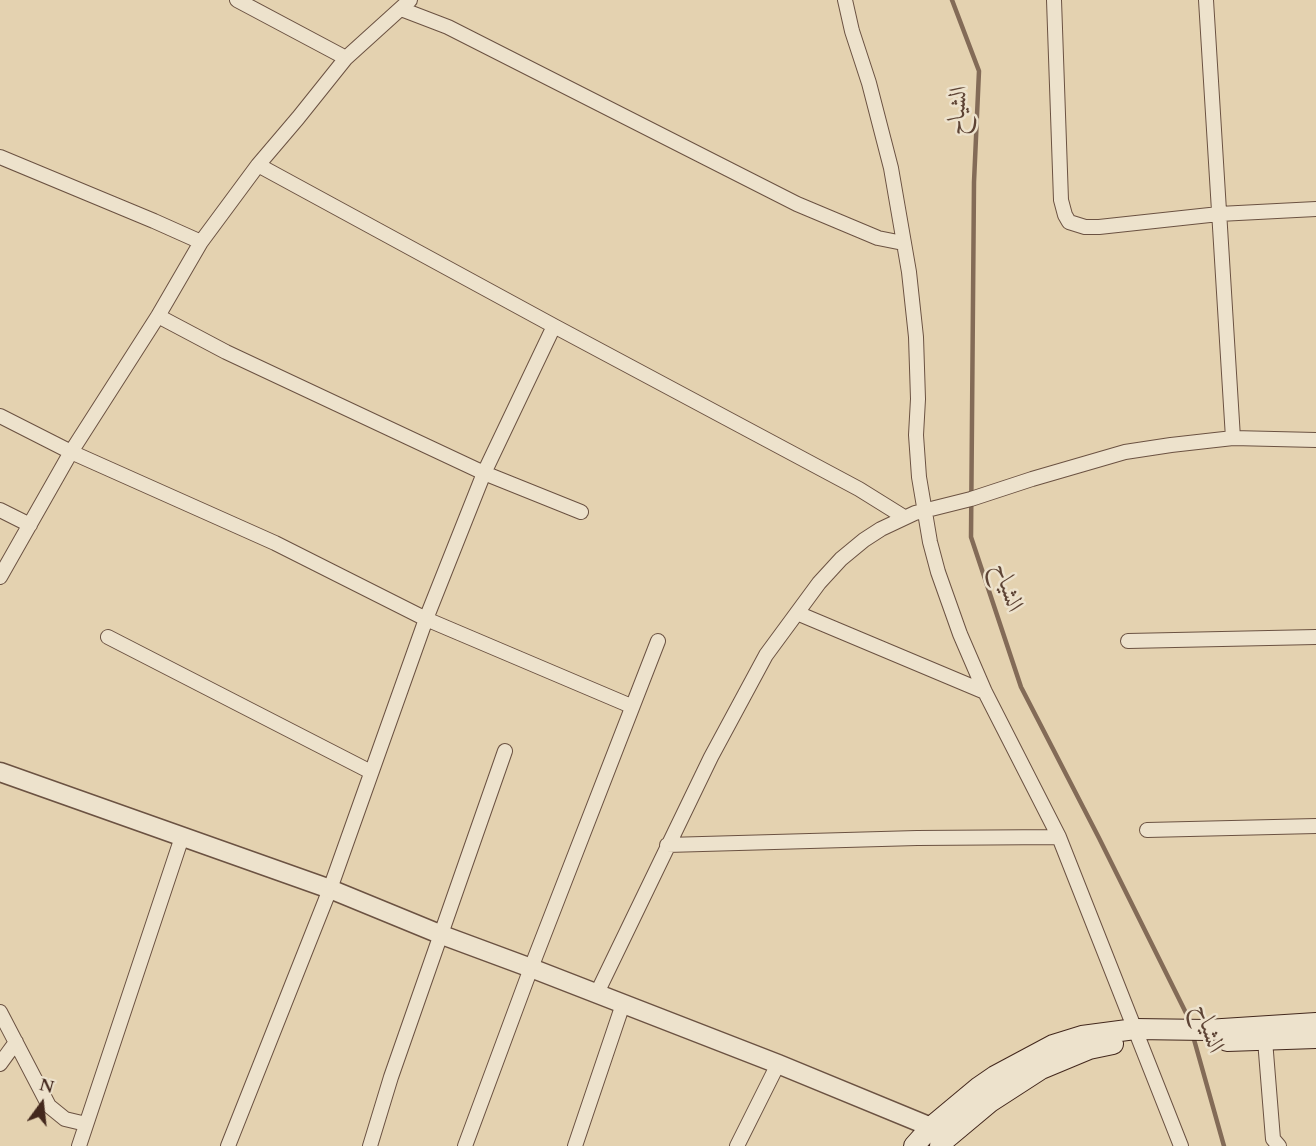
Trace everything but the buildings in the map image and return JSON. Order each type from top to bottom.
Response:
[{"type":"main road","points":[[1207,1036],[1316,1023]]},
{"type":"main road","points":[[914,1146],[939,1137],[1041,1069],[1103,1044],[1138,1036],[1207,1036],[1265,1040],[1316,1038]]},
{"type":"street","points":[[237,0],[346,58]]},
{"type":"street","points":[[845,0],[891,168],[909,272],[916,338],[918,399],[916,435],[919,477],[938,572],[960,634],[985,692],[1059,837],[1181,1146]]},
{"type":"street","points":[[1054,0],[1061,200],[1069,222],[1085,227],[1219,214],[1316,209]]},
{"type":"street","points":[[1206,0],[1233,438]]},
{"type":"street","points":[[0,577],[71,452],[158,316],[201,242],[258,165],[346,58],[405,5],[797,204],[878,238],[903,243]]},
{"type":"street","points":[[0,158],[201,242]]},
{"type":"street","points":[[258,165],[859,489],[904,517]]},
{"type":"street","points":[[158,316],[226,352],[484,473],[581,512]]},
{"type":"street","points":[[228,1146],[330,889],[426,619],[484,473],[554,326]]},
{"type":"street","points":[[0,416],[71,452],[274,543],[426,619],[632,706]]},
{"type":"street","points":[[597,993],[667,845],[739,702],[766,655],[841,559],[864,540],[904,517],[924,510],[971,499],[1125,452],[1171,444],[1233,438],[1316,440]]},
{"type":"street","points":[[0,510],[30,525]]},
{"type":"street","points":[[797,613],[985,692]]},
{"type":"street","points":[[108,637],[371,772]]},
{"type":"street","points":[[1128,641],[1316,637]]},
{"type":"street","points":[[465,1146],[531,968],[658,641]]},
{"type":"street","points":[[370,1146],[391,1077],[505,751]]},
{"type":"street","points":[[0,772],[330,889],[442,935],[778,1064],[939,1137]]},
{"type":"street","points":[[1147,830],[1316,826]]},
{"type":"street","points":[[79,1146],[182,837]]},
{"type":"street","points":[[667,845],[894,838],[1059,837]]},
{"type":"street","points":[[575,1146],[623,1004]]},
{"type":"street","points":[[0,1012],[49,1106],[65,1119],[86,1124]]},
{"type":"street","points":[[1265,1040],[1273,1139],[1280,1146]]},
{"type":"street","points":[[0,1064],[16,1042]]},
{"type":"street","points":[[737,1146],[778,1064]]},
{"type":"waterway","name":"الشياح","points":[[952,0],[979,71],[974,182],[971,537],[1021,687],[1099,838],[1190,1025]]},
{"type":"waterway","name":"الشياح","points":[[1193,1036],[1224,1146]]}]
